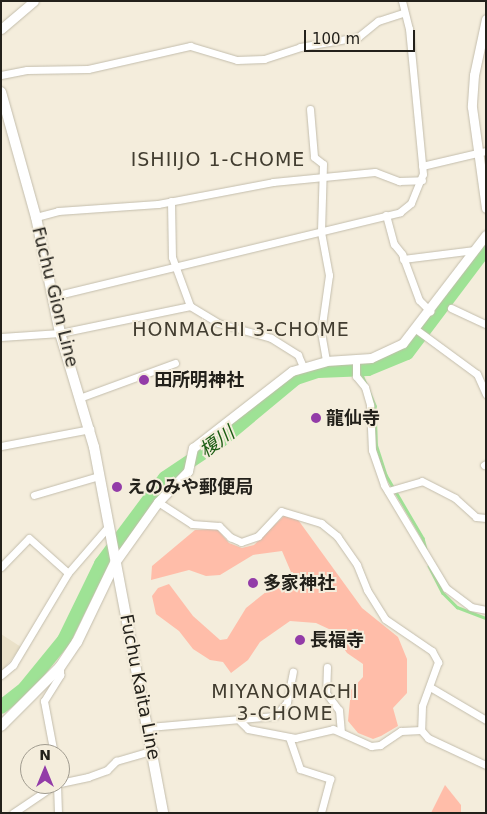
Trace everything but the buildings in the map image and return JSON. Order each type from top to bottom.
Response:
[{"type":"main road","name":"Fuchu Gion Line","points":[[1,92],[36,217],[54,296],[60,333],[82,397],[90,429],[107,528],[115,557]]},
{"type":"main road","points":[[1,726],[60,667],[77,642],[115,557]]},
{"type":"main road","name":"Fuchu Kaita Line","points":[[115,557],[154,750],[163,813]]},
{"type":"street","points":[[1,29],[34,1]]},
{"type":"street","points":[[54,296],[386,215],[411,203],[422,180],[422,166],[409,29],[403,13],[402,1]]},
{"type":"street","points":[[1,75],[27,70],[88,69],[190,46],[237,60],[264,59],[300,47],[358,37],[378,21],[403,13]]},
{"type":"street","points":[[485,203],[482,152],[472,91],[486,19]]},
{"type":"street","points":[[310,109],[314,157],[323,164],[320,232],[330,275],[321,332],[326,361]]},
{"type":"street","points":[[422,166],[482,152]]},
{"type":"street","points":[[36,217],[58,211],[171,201],[273,182],[323,179],[375,172],[399,181],[422,180]]},
{"type":"street","points":[[171,201],[174,268],[190,306],[212,320],[270,338],[298,356],[303,367]]},
{"type":"street","points":[[386,215],[394,244],[404,259],[419,300],[430,311]]},
{"type":"street","points":[[115,557],[158,502],[188,471],[193,448],[303,367],[326,361],[356,361],[388,353],[417,330],[486,235]]},
{"type":"street","points":[[404,259],[474,250]]},
{"type":"street","points":[[1,337],[60,333],[190,306]]},
{"type":"street","points":[[451,308],[486,324]]},
{"type":"street","points":[[417,330],[477,374],[486,394]]},
{"type":"street","points":[[356,361],[356,376],[365,387],[370,405],[372,450],[388,491],[446,588],[471,607],[486,610]]},
{"type":"street","points":[[82,397],[175,363]]},
{"type":"street","points":[[1,446],[90,429]]},
{"type":"street","points":[[34,495],[99,476]]},
{"type":"street","points":[[388,491],[422,481],[455,498],[476,517],[486,518]]},
{"type":"street","points":[[158,502],[192,524],[219,526],[230,537],[241,542],[258,536],[281,511],[321,523],[337,536],[357,565],[366,590],[385,619],[432,651],[438,662],[422,706],[421,730],[428,738],[486,765]]},
{"type":"street","points":[[1,675],[13,665],[68,574],[107,528]]},
{"type":"street","points":[[1,567],[29,538],[68,574]]},
{"type":"street","points":[[327,666],[326,693],[339,710],[341,731]]},
{"type":"street","points":[[52,744],[44,701],[60,675],[60,667]]},
{"type":"street","points":[[149,727],[265,719],[283,711],[293,672]]},
{"type":"street","points":[[430,687],[486,720]]},
{"type":"street","points":[[240,721],[248,729],[289,737],[333,729],[371,746],[380,745],[401,732],[421,730]]},
{"type":"street","points":[[289,737],[300,769],[330,779],[321,813]]},
{"type":"street","points":[[70,781],[106,770],[116,761],[154,750]]},
{"type":"street","points":[[13,813],[42,794]]},
{"type":"street","points":[[58,794],[58,813]]},
{"type":"shaded area","points":[[286,514],[296,517],[362,608],[398,637],[407,659],[407,693],[393,708],[398,726],[381,736],[373,739],[358,733],[348,721],[351,690],[363,677],[363,664],[347,653],[331,630],[316,623],[290,621],[260,642],[248,660],[231,673],[223,662],[210,660],[193,649],[179,631],[156,614],[152,596],[158,588],[169,584],[193,616],[220,640],[227,639],[246,608],[291,572],[282,551],[253,555],[220,575],[206,576],[189,570],[151,580],[152,566],[195,530],[217,529],[229,543],[242,548],[254,545]]},
{"type":"shaded area","points":[[1,634],[21,647],[1,673]]},
{"type":"shaded area","points":[[445,785],[461,805],[461,813],[431,813]]},
{"type":"waterway","name":"榎川","points":[[1,707],[25,688],[64,640],[101,564],[165,478],[219,442],[296,378],[318,371],[368,369],[407,353],[486,248]]},
{"type":"waterway","points":[[360,370],[375,406],[376,444],[386,475],[423,538],[426,549]]},
{"type":"waterway","points":[[429,566],[443,593],[457,607],[486,618]]},
{"type":"place","name":"田所明神社","points":[[144,380]]},
{"type":"place","name":"龍仙寺","points":[[316,418]]},
{"type":"place","name":"えのみや郵便局","points":[[117,487]]},
{"type":"place","name":"多家神社","points":[[253,583]]},
{"type":"place","name":"長福寺","points":[[300,640]]},
{"type":"district","name":"ISHIIJO 1-CHOME","points":[[218,160]]},
{"type":"district","name":"HONMACHI 3-CHOME","points":[[241,330]]},
{"type":"district","name":"MIYANOMACHI 3-CHOME","points":[[285,703]]}]
